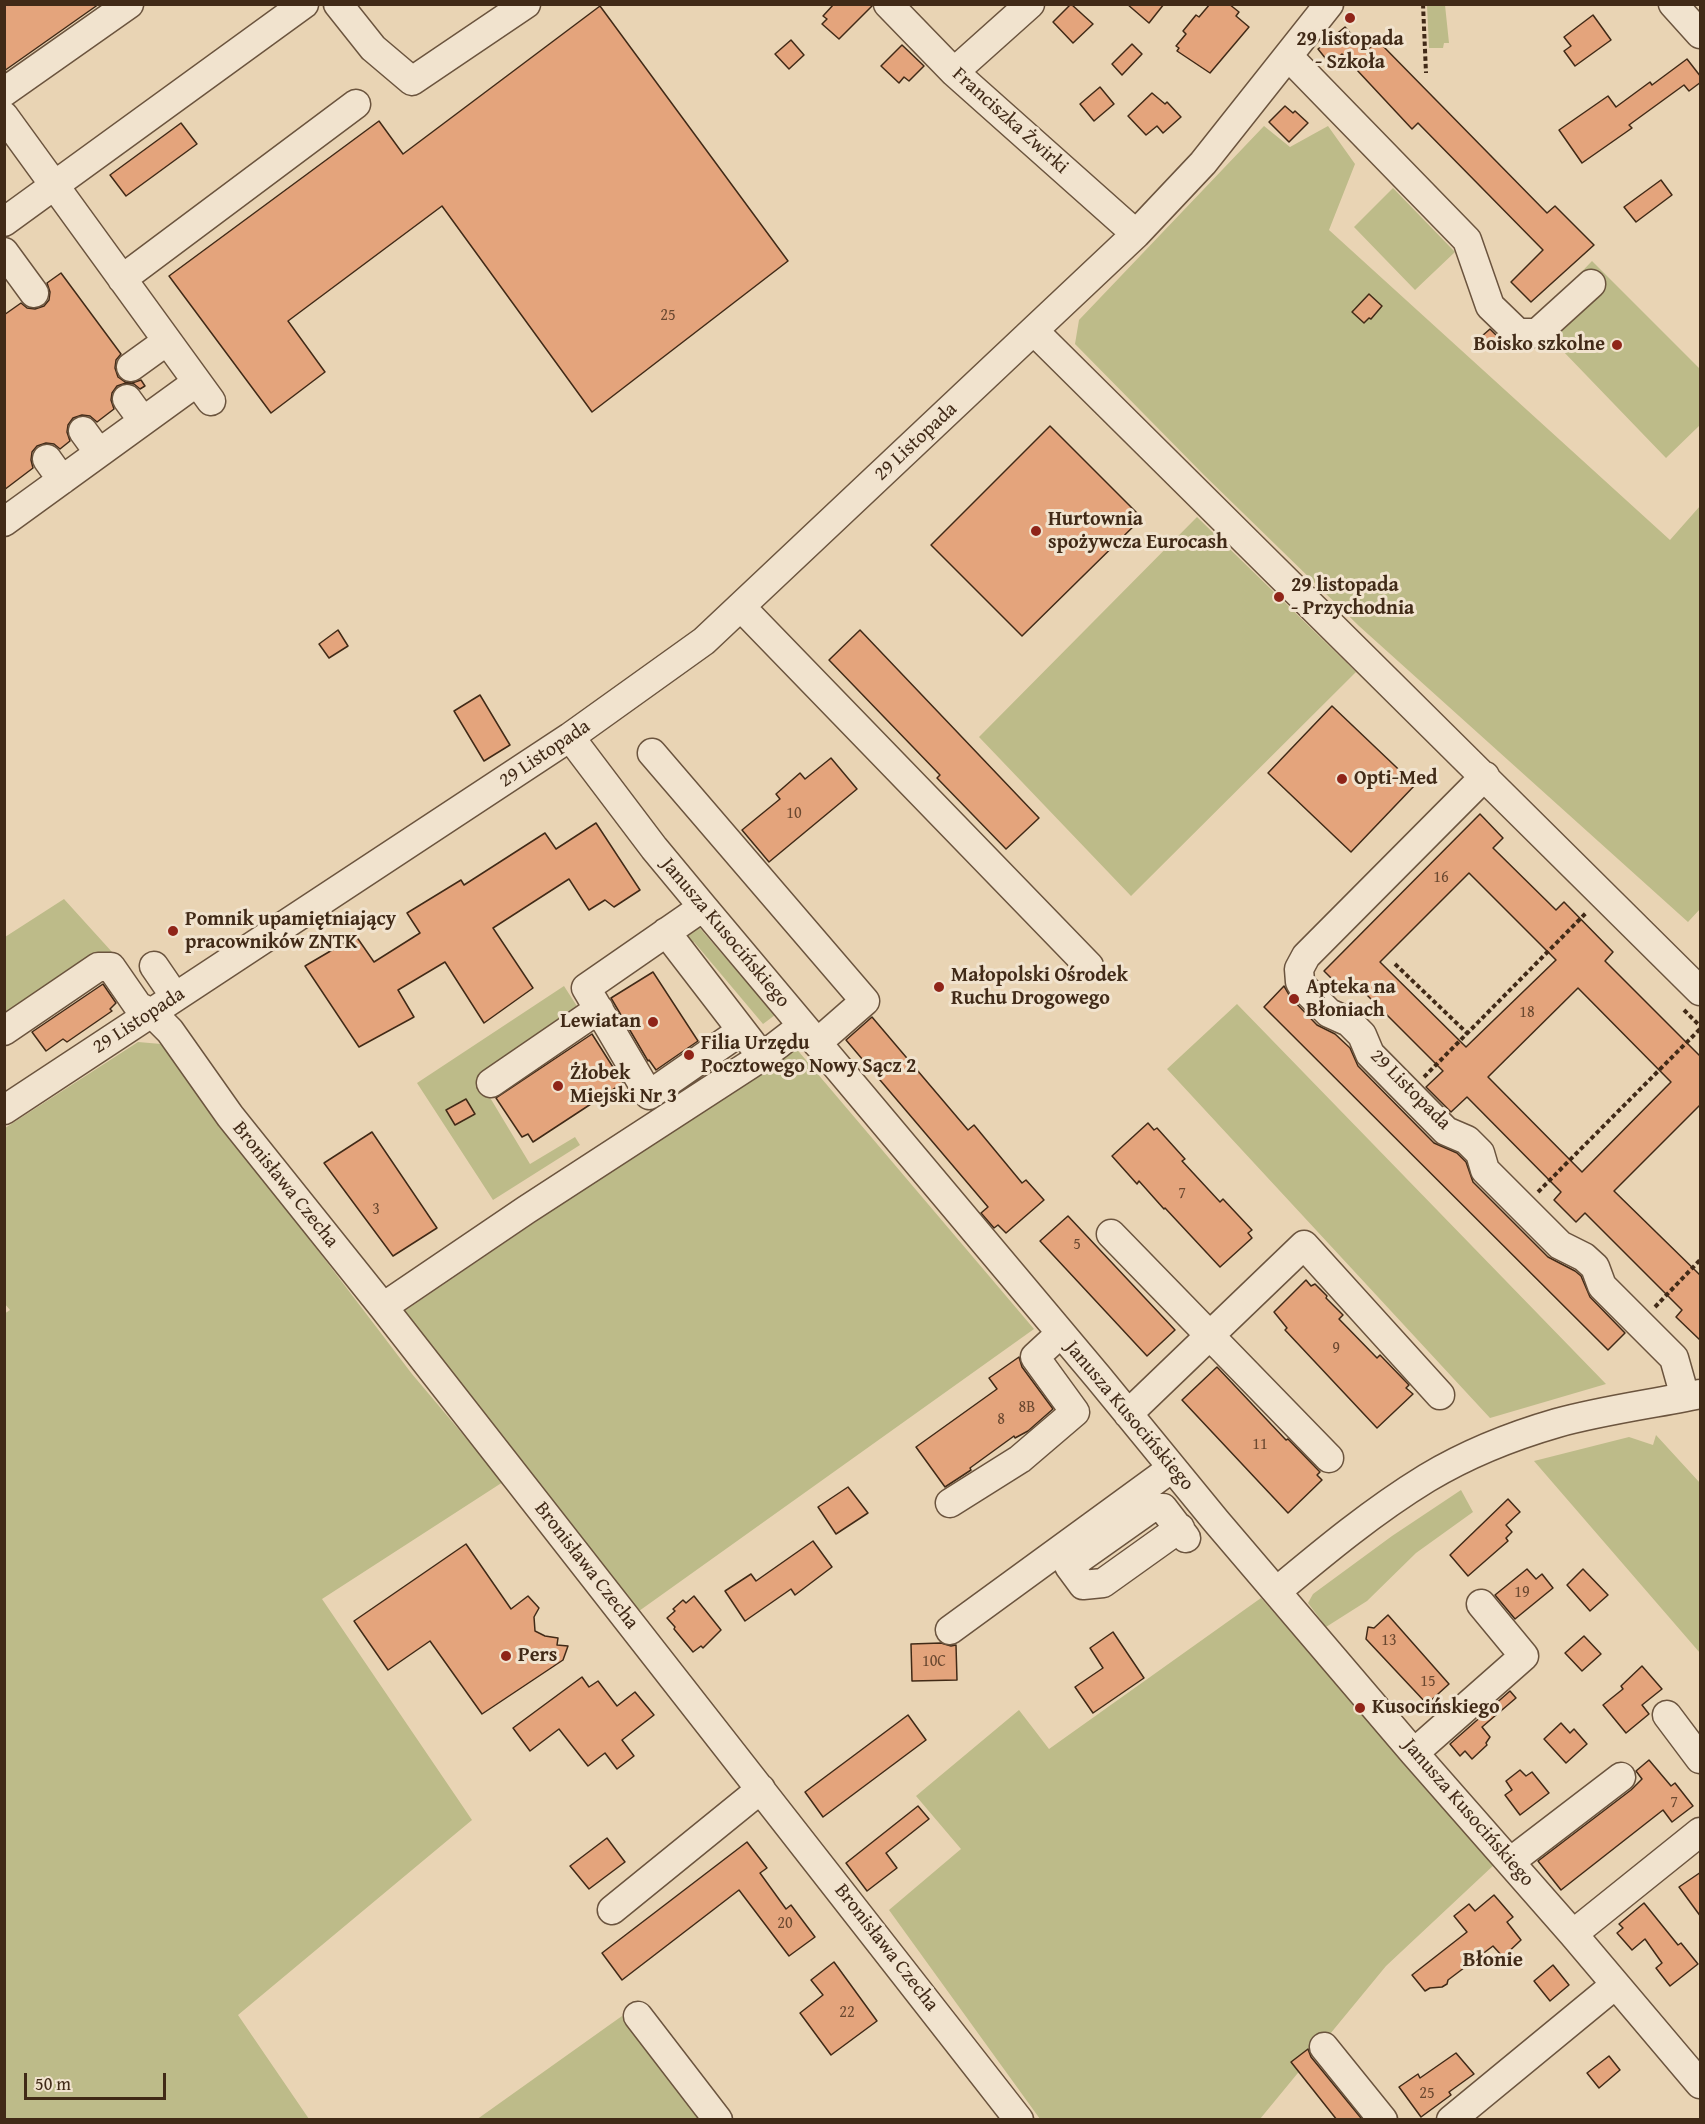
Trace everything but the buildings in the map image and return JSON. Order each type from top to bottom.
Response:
[{"type":"street","points":[[4,92],[129,4]]},
{"type":"street","points":[[4,222],[304,4]]},
{"type":"street","points":[[338,4],[374,48],[412,81],[526,4]]},
{"type":"street","name":"Franciszka Żwirki","points":[[888,4],[954,72],[1136,234]]},
{"type":"street","points":[[954,72],[1030,4]]},
{"type":"street","name":"29 Listopada","points":[[4,1110],[570,737],[704,641],[1136,234],[1203,163],[1329,4]]},
{"type":"street","points":[[1673,4],[1701,34]]},
{"type":"street","points":[[1288,56],[1467,240],[1490,306],[1518,333],[1537,333],[1591,284]]},
{"type":"street","points":[[122,279],[356,104]]},
{"type":"street","points":[[4,116],[204,391],[135,410],[55,469],[4,522]]},
{"type":"street","points":[[4,252],[34,293]]},
{"type":"street","points":[[1034,331],[1183,481],[1701,991]]},
{"type":"street","points":[[131,367],[167,341]]},
{"type":"street","points":[[741,607],[1089,966]]},
{"type":"street","name":"Janusza Kusocińskiego","points":[[570,737],[654,848],[1216,1521],[1701,2084]]},
{"type":"street","points":[[383,1307],[526,1210],[763,1056],[810,1034],[865,1001],[652,753]]},
{"type":"street","name":"29 Listopada","points":[[1485,776],[1305,956],[1299,969],[1300,982],[1329,1013],[1349,1022],[1362,1035],[1370,1054],[1446,1131],[1467,1140],[1480,1153],[1485,1170],[1560,1245],[1584,1257],[1595,1267],[1602,1286],[1674,1358],[1693,1395]]},
{"type":"street","points":[[703,907],[586,988],[650,1095],[741,1031]]},
{"type":"street","points":[[666,932],[741,1031],[763,1056]]},
{"type":"street","name":"Bronisława Czecha","points":[[4,1030],[98,967],[111,967],[138,1006],[152,1012],[170,1032],[230,1116],[383,1307],[1020,2120]]},
{"type":"street","points":[[491,1083],[599,1009]]},
{"type":"street","points":[[1111,1234],[1329,1458]]},
{"type":"street","points":[[1128,1414],[1304,1245],[1440,1395]]},
{"type":"street","points":[[950,1503],[1020,1459],[1075,1412],[1035,1357],[1061,1333]]},
{"type":"street","points":[[1277,1592],[1368,1517],[1427,1478],[1474,1454],[1516,1437],[1582,1417],[1693,1395]]},
{"type":"street","points":[[950,1630],[1172,1468]]},
{"type":"street","points":[[1183,1533],[1163,1508],[1151,1508],[1069,1566],[1083,1586],[1103,1583],[1132,1562],[1183,1533],[1216,1521]]},
{"type":"street","points":[[1062,1577],[1082,1602],[1098,1602],[1183,1533]]},
{"type":"street","points":[[1114,1534],[1132,1562]]},
{"type":"street","points":[[1414,1752],[1524,1656],[1481,1604]]},
{"type":"street","points":[[1667,1715],[1701,1759]]},
{"type":"street","points":[[1510,1862],[1621,1777]]},
{"type":"street","points":[[612,1910],[761,1789]]},
{"type":"street","points":[[1573,1934],[1701,1832]]},
{"type":"street","points":[[1451,2120],[1615,1985]]},
{"type":"street","points":[[638,2016],[718,2120]]},
{"type":"street","points":[[1324,2047],[1383,2120]]},
{"type":"path","points":[[1423,4],[1426,73]]},
{"type":"path","points":[[1408,1092],[1586,913]]},
{"type":"path","points":[[1395,964],[1468,1034]]},
{"type":"path","points":[[1522,1208],[1701,1029]]},
{"type":"path","points":[[1638,1323],[1701,1260]]},
{"type":"shaded area","points":[[1427,5],[1445,5],[1449,43],[1444,43],[1443,48],[1429,48]]},
{"type":"shaded area","points":[[1264,126],[1290,147],[1328,126],[1355,164],[1329,230],[1670,540],[1700,506],[1700,909],[1688,922],[1359,626],[1204,475],[1075,344],[1079,320]]},
{"type":"shaded area","points":[[1393,188],[1455,252],[1415,290],[1354,227]]},
{"type":"shaded area","name":"Boisko szkolne","points":[[1592,261],[1700,369],[1700,425],[1666,458],[1534,321]]},
{"type":"shaded area","points":[[1197,517],[1356,672],[1131,896],[979,737]]},
{"type":"shaded area","points":[[64,899],[112,952],[70,977],[5,1023],[5,937]]},
{"type":"shaded area","points":[[698,926],[775,1015],[763,1024],[694,942],[684,949],[682,936]]},
{"type":"shaded area","points":[[564,986],[582,1014],[480,1081],[530,1164],[575,1137],[580,1145],[493,1200],[417,1083]]},
{"type":"shaded area","points":[[1237,1004],[1606,1384],[1490,1418],[1167,1069]]},
{"type":"shaded area","points":[[138,1042],[161,1044],[412,1374],[503,1482],[322,1599],[472,1820],[238,2015],[309,2119],[5,2119],[4,1314],[10,1310],[4,1303],[5,1128]]},
{"type":"shaded area","points":[[794,1046],[1034,1329],[639,1611],[403,1312]]},
{"type":"shaded area","points":[[1656,1435],[1700,1483],[1700,1653],[1534,1461],[1629,1437],[1653,1445]]},
{"type":"shaded area","points":[[1461,1490],[1473,1512],[1416,1553],[1367,1601],[1326,1627],[1308,1603],[1313,1594],[1392,1536]]},
{"type":"shaded area","points":[[1261,1598],[1496,1863],[1386,1966],[1260,2119],[1040,2119],[889,1910],[961,1849],[916,1796],[1019,1710],[1049,1749]]},
{"type":"shaded area","points":[[622,2016],[703,2119],[476,2120]]},
{"type":"place","name":"29 listopada - Szkoła","points":[[1350,18]]},
{"type":"place","name":"Boisko szkolne","points":[[1617,345]]},
{"type":"place","name":"Hurtownia spożywcza Eurocash","points":[[1036,531]]},
{"type":"place","name":"29 listopada - Przychodnia","points":[[1279,597]]},
{"type":"place","name":"Opti-Med","points":[[1342,779]]},
{"type":"place","name":"Pomnik upamiętniający pracowników ZNTK","points":[[173,931]]},
{"type":"place","name":"Małopolski Ośrodek Ruchu Drogowego","points":[[939,987]]},
{"type":"place","name":"Apteka na Błoniach","points":[[1294,999]]},
{"type":"place","name":"Lewiatan","points":[[653,1022]]},
{"type":"place","name":"Filia Urzędu Pocztowego Nowy Sącz 2","points":[[689,1055]]},
{"type":"place","name":"Żłobek Miejski Nr 3","points":[[558,1086]]},
{"type":"place","name":"Pers","points":[[506,1656]]},
{"type":"place","name":"Kusocińskiego","points":[[1360,1708]]},
{"type":"district","name":"Błonie","points":[[1493,1961]]}]
